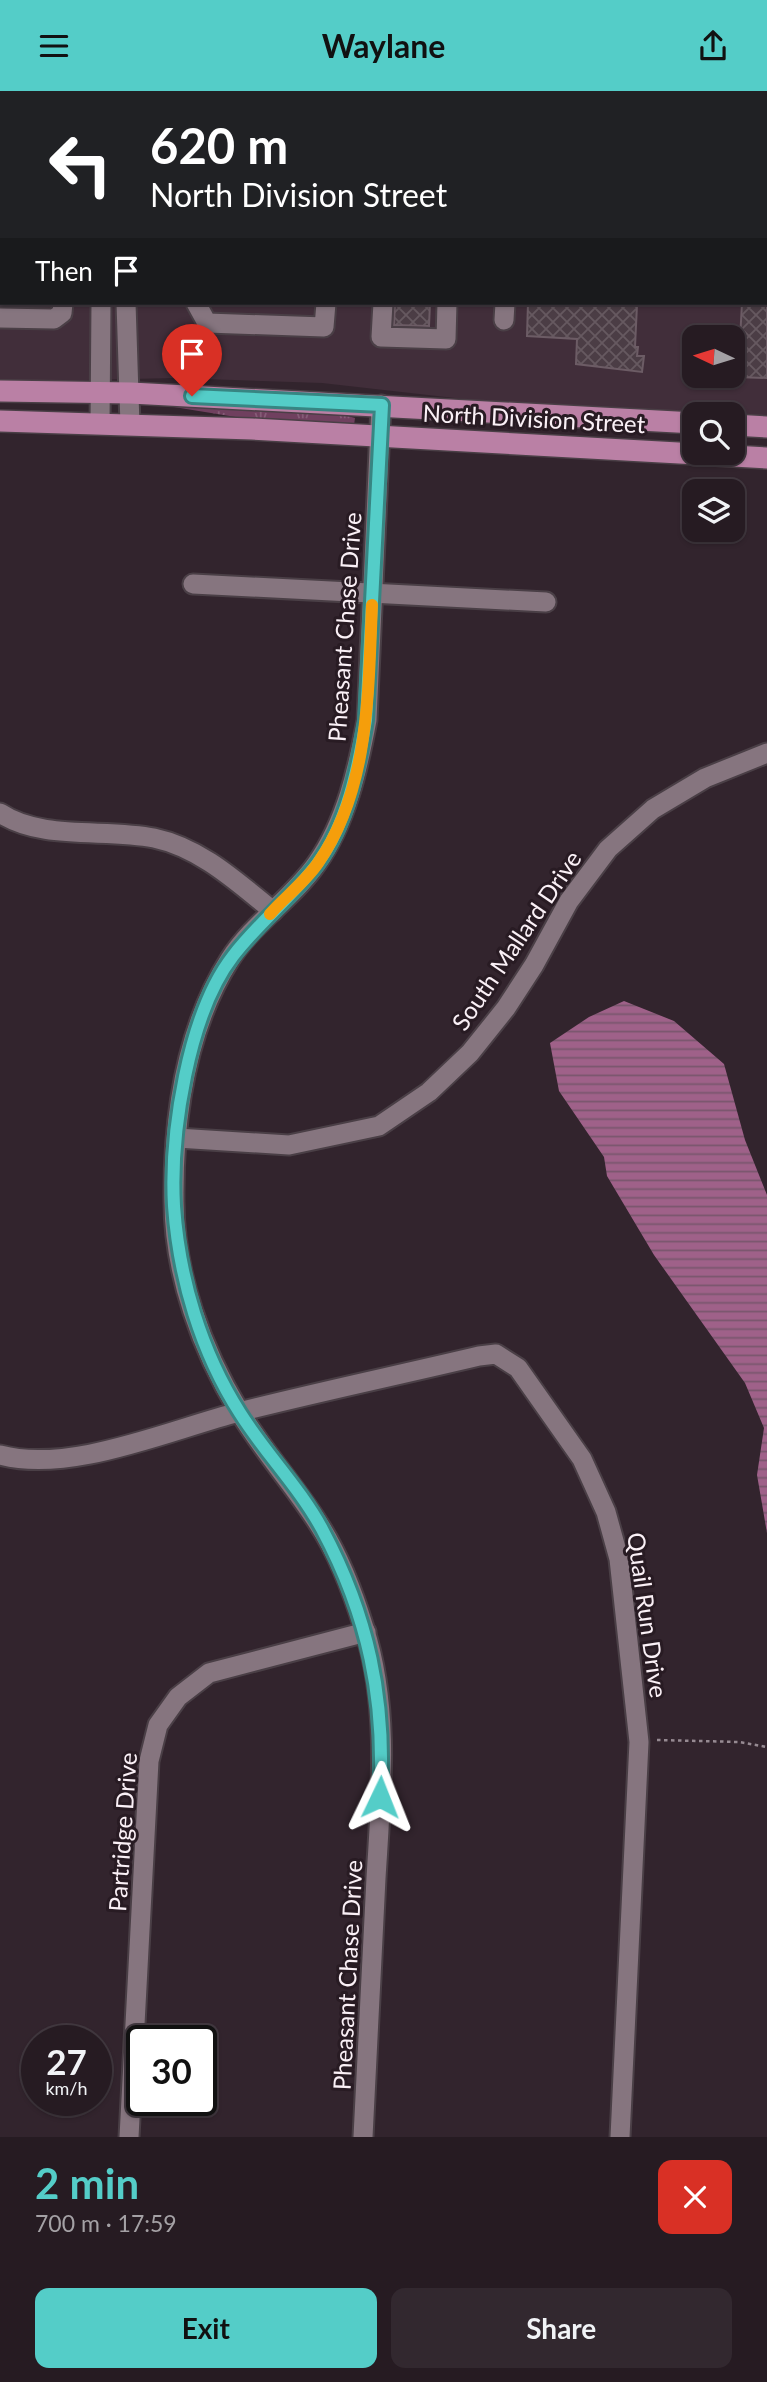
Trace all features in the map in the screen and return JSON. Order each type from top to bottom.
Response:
[{"type":"main road","name":"North Division Street","points":[[0,391],[131,393],[682,422]]},
{"type":"main road","name":"North Division Street","points":[[0,421],[380,436],[767,458]]},
{"type":"main road","points":[[745,426],[767,427]]},
{"type":"street","points":[[100,424],[101,305]]},
{"type":"street","points":[[126,305],[130,425]]},
{"type":"street","points":[[197,305],[206,323],[324,327],[326,305]]},
{"type":"street","points":[[383,305],[381,337],[446,339],[447,305]]},
{"type":"street","points":[[0,318],[58,311]]},
{"type":"street","name":"Pheasant Chase Drive","points":[[363,2137],[382,1771],[380,1703],[366,1632],[346,1578],[320,1525],[239,1412],[212,1361],[192,1308],[180,1257],[174,1204],[177,1137],[185,1075],[200,1020],[231,958],[318,863],[344,811],[359,762],[366,720],[382,405]]},
{"type":"street","points":[[193,584],[546,602]]},
{"type":"street","name":"South Mallard Drive","points":[[177,1137],[289,1145],[379,1126],[429,1092],[470,1053],[506,1007],[534,965],[569,901],[608,849],[653,809],[705,778],[767,753]]},
{"type":"street","points":[[0,813],[47,829],[125,833],[157,839],[217,866],[273,911]]},
{"type":"street","name":"Quail Run Drive","points":[[0,1455],[24,1461],[60,1461],[239,1412],[496,1354],[518,1368],[582,1459],[607,1512],[619,1559],[639,1742],[620,2137]]},
{"type":"street","name":"Partridge Drive","points":[[129,2137],[149,1761],[158,1725],[178,1697],[209,1673],[366,1632]]},
{"type":"path","points":[[657,1740],[739,1742],[767,1747]]},
{"type":"shaded area","points":[[0,305],[767,305],[767,417],[745,416],[745,402],[682,402],[682,412],[481,401],[322,383],[174,378],[0,382]]},
{"type":"shaded area","points":[[624,1001],[674,1021],[724,1064],[745,1140],[767,1195],[767,1533],[757,1475],[764,1428],[745,1383],[654,1255],[607,1176],[604,1157],[559,1091],[550,1043],[589,1017]]},
{"type":"green space","points":[[168,406],[340,414],[355,418],[354,425],[248,419]]},
{"type":"building","points":[[395,305],[430,305],[429,326],[394,325]]},
{"type":"building","points":[[528,305],[637,305],[635,347],[638,347],[637,356],[644,356],[642,372],[576,364],[577,339],[527,336]]},
{"type":"building","points":[[742,305],[767,305],[767,378],[746,377],[746,325],[741,325]]},
{"type":"slow traffic","points":[[270,914],[318,863],[344,811],[359,762],[366,720],[372,605]]},
{"type":"route","points":[[192,396],[382,405],[366,720],[359,762],[344,811],[318,863],[231,958],[200,1020],[185,1075],[177,1137],[174,1204],[180,1257],[192,1308],[212,1361],[239,1412],[320,1525],[346,1578],[366,1632],[380,1703],[380,1797]]}]
